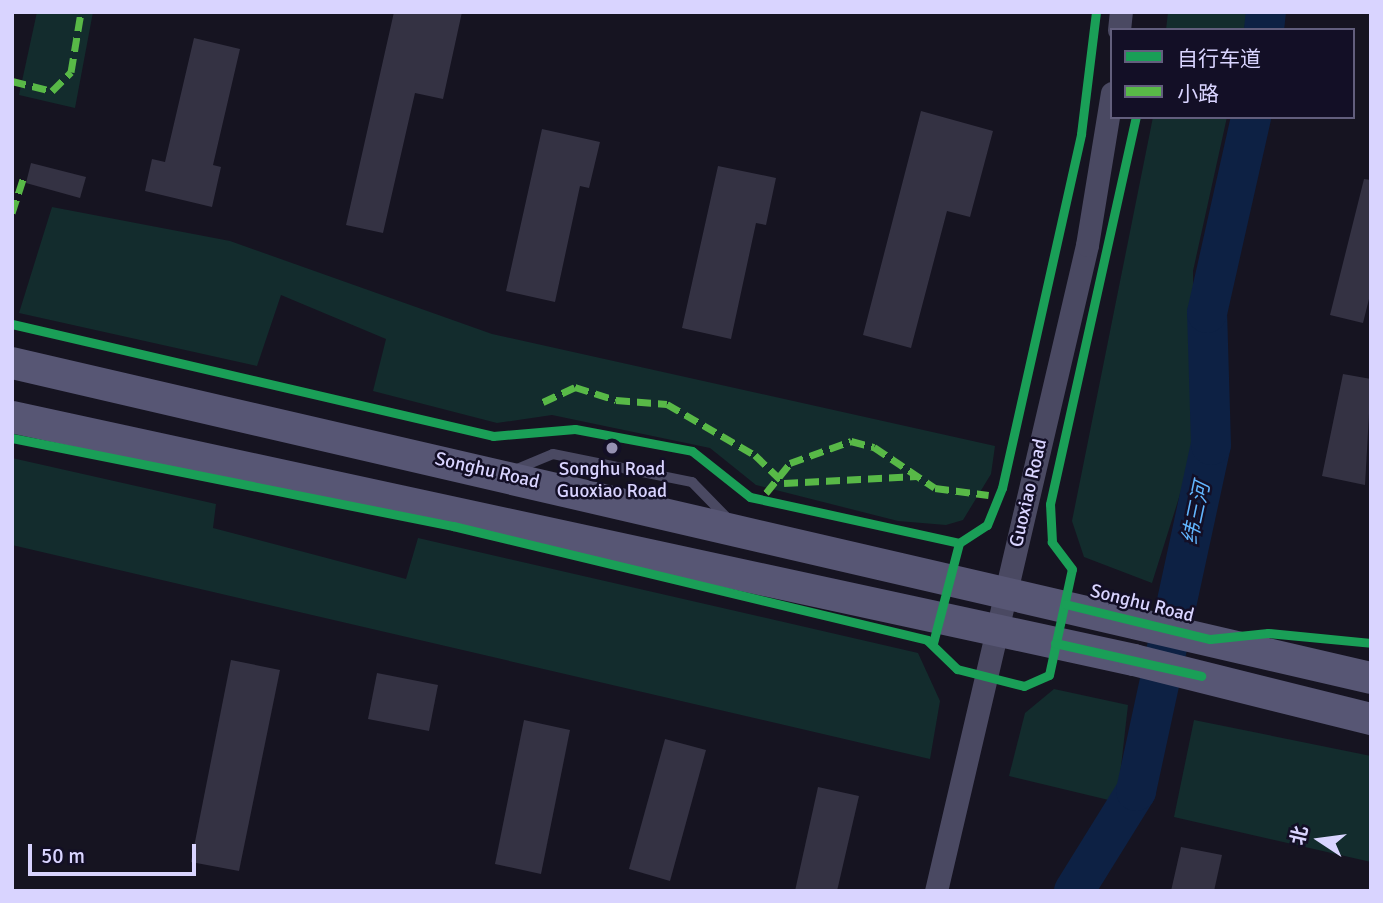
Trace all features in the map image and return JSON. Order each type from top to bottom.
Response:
[{"type":"main road","name":"Songhu Road","points":[[12,363],[1007,589],[1371,678]]},
{"type":"main road","points":[[12,417],[1134,660],[1371,719]]},
{"type":"street","name":"Guoxiao Road","points":[[936,891],[1087,245],[1110,105]]},
{"type":"green space","points":[[37,12],[93,12],[75,108],[19,95]]},
{"type":"green space","points":[[1168,12],[1247,12],[1244,28],[1166,28]]},
{"type":"green space","points":[[1153,119],[1227,119],[1193,271],[1195,447],[1152,583],[1084,557],[1072,521]]},
{"type":"green space","points":[[52,207],[230,241],[492,334],[995,446],[991,474],[963,520],[946,525],[898,521],[756,485],[710,448],[552,415],[497,423],[373,391],[386,339],[281,295],[257,366],[19,313]]},
{"type":"green space","points":[[12,458],[216,504],[213,528],[406,579],[418,538],[918,653],[940,701],[930,759],[12,545]]},
{"type":"green space","points":[[1054,689],[1128,705],[1117,802],[1009,776],[1025,713]]},
{"type":"green space","points":[[1194,720],[1371,756],[1371,862],[1174,817]]},
{"type":"building","points":[[394,12],[462,12],[443,99],[415,93],[383,233],[346,225]]},
{"type":"building","points":[[194,38],[240,49],[213,165],[221,167],[212,207],[145,191],[152,159],[165,162]]},
{"type":"building","points":[[921,111],[993,131],[970,217],[947,211],[911,348],[863,335]]},
{"type":"building","points":[[542,129],[600,142],[589,188],[580,186],[555,302],[506,291]]},
{"type":"building","points":[[31,163],[86,177],[80,198],[26,183]]},
{"type":"building","points":[[718,166],[776,178],[766,225],[756,223],[731,339],[682,328]]},
{"type":"building","points":[[1364,179],[1371,180],[1371,291],[1363,323],[1330,315]]},
{"type":"building","points":[[1343,374],[1371,379],[1365,485],[1322,476]]},
{"type":"building","points":[[231,660],[280,670],[239,871],[191,862]]},
{"type":"building","points":[[377,673],[438,685],[429,731],[368,719]]},
{"type":"building","points":[[524,720],[570,730],[541,874],[495,864]]},
{"type":"building","points":[[665,739],[706,750],[670,881],[629,869]]},
{"type":"building","points":[[818,787],[859,796],[837,891],[795,891]]},
{"type":"building","points":[[1181,847],[1222,855],[1214,891],[1171,891]]},
{"type":"waterway","name":"纬三河","points":[[1264,28],[1266,12]]},
{"type":"waterway","name":"纬三河","points":[[1074,891],[1136,791],[1211,445],[1207,313],[1251,119]]},
{"type":"marked path","points":[[12,81],[52,91],[71,72],[81,12]]},
{"type":"marked path","points":[[12,213],[24,175]]},
{"type":"marked path","points":[[543,402],[575,387],[616,400],[667,404],[755,455],[784,483],[917,476]]},
{"type":"marked path","points":[[766,493],[790,463],[851,441],[874,447],[935,488],[989,495]]},
{"type":"cycle path","points":[[12,324],[493,436],[575,429],[692,451],[750,497],[959,543],[987,525],[1002,488],[1081,134],[1096,12]]},
{"type":"cycle path","points":[[12,438],[453,526],[927,640],[957,669],[1024,686],[1049,675],[1072,569],[1052,542],[1050,504],[1136,119]]},
{"type":"cycle path","points":[[933,643],[959,543]]},
{"type":"cycle path","points":[[1065,604],[1210,639],[1268,633],[1371,643]]},
{"type":"cycle path","points":[[1055,643],[1201,676]]},
{"type":"place","name":"Songhu Road Guoxiao Road","points":[[612,448]]}]
